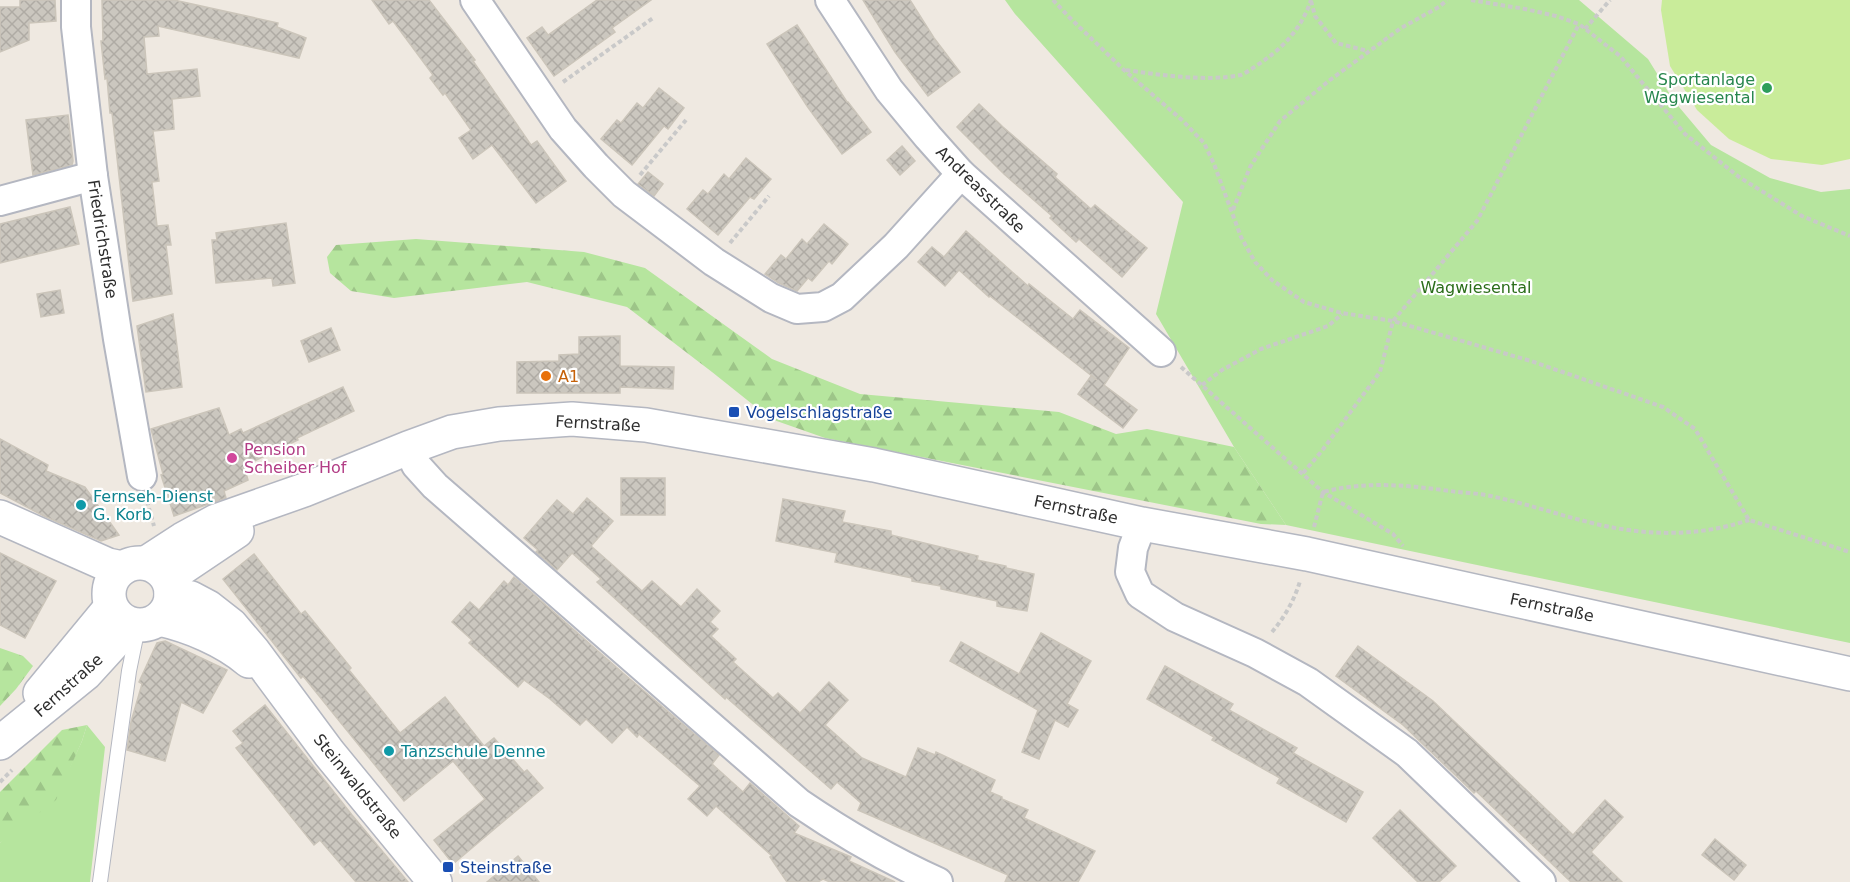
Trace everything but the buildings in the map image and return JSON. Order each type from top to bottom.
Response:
[{"type":"main road","name":"Fernstraße","points":[[0,743],[67,658],[142,593],[304,490],[452,432],[499,424],[572,419],[646,425],[874,465],[1142,524],[1307,554],[1850,674]]},
{"type":"main road","name":"Steinwaldstraße","points":[[0,517],[108,565],[181,624],[218,641],[245,658],[282,689],[329,753],[435,882]]},
{"type":"main road","name":"Steinwaldstraße","points":[[0,526],[60,565],[100,587],[142,593]]},
{"type":"street","name":"Friedrichstraße","points":[[76,0],[76,27],[93,176],[142,476]]},
{"type":"street","points":[[475,0],[563,129],[624,194],[714,262],[771,298],[797,309],[822,307],[842,297],[896,246],[961,174]]},
{"type":"street","name":"Andreasstraße","points":[[830,0],[889,90],[961,174],[1161,352]]},
{"type":"street","points":[[0,201],[93,176]]},
{"type":"street","points":[[408,448],[416,465],[435,486],[799,803],[844,833],[914,872],[938,882]]},
{"type":"street","points":[[1142,524],[1133,548],[1130,572],[1140,594],[1175,617],[1255,653],[1308,682],[1407,753],[1540,882]]},
{"type":"lane","points":[[100,882],[142,593]]},
{"type":"path","points":[[1053,0],[1124,70],[1182,120],[1203,143],[1214,164],[1241,237],[1255,262],[1272,280],[1304,302],[1342,313],[1393,321],[1532,361],[1663,407],[1695,429],[1749,520]]},
{"type":"path","points":[[1124,70],[1198,76],[1243,74],[1276,53],[1306,15],[1311,0]]},
{"type":"path","points":[[1311,0],[1315,16],[1336,43],[1369,52]]},
{"type":"path","points":[[1233,211],[1250,167],[1280,121],[1330,80],[1401,28],[1439,7],[1447,0]]},
{"type":"path","points":[[1472,0],[1525,9],[1579,24],[1620,56],[1685,134],[1730,170],[1802,216],[1850,236]]},
{"type":"path","points":[[1585,28],[1610,0]]},
{"type":"path","points":[[542,97],[653,18]]},
{"type":"path","points":[[1303,473],[1380,372],[1393,321],[1477,221],[1579,24]]},
{"type":"path","points":[[624,194],[687,120]]},
{"type":"path","points":[[714,262],[769,196]]},
{"type":"path","points":[[1202,385],[1222,370],[1261,350],[1328,326],[1342,313]]},
{"type":"path","points":[[1161,352],[1202,385],[1323,492],[1393,534],[1411,556],[1416,578]]},
{"type":"path","points":[[142,476],[152,520],[142,593]]},
{"type":"path","points":[[1323,492],[1343,486],[1396,484],[1493,496],[1606,526],[1657,533],[1689,533],[1723,529],[1749,520],[1850,552]]},
{"type":"path","points":[[1307,554],[1323,492]]},
{"type":"path","points":[[1255,653],[1281,622],[1298,589]]},
{"type":"green space","name":"Wagwiesental","points":[[1005,0],[1579,0],[1648,59],[1674,101],[1711,145],[1770,178],[1821,192],[1850,189],[1850,643],[1286,525],[1234,447],[1156,314],[1183,202]]},
{"type":"green space","name":"Sportanlage Wagwiesental","points":[[1662,0],[1850,0],[1850,159],[1822,165],[1771,159],[1729,139],[1697,110],[1670,66],[1661,10]]},
{"type":"green space","points":[[416,239],[584,252],[645,268],[772,359],[860,394],[1059,412],[1116,434],[1147,429],[1234,447],[1286,525],[1261,524],[825,438],[771,419],[627,307],[527,282],[394,298],[351,291],[330,273],[327,257],[336,245]]},
{"type":"green space","points":[[0,648],[23,656],[33,666],[0,706]]},
{"type":"green space","points":[[87,725],[105,747],[90,882],[0,882],[0,843],[70,767]]},
{"type":"green space","points":[[87,725],[56,800],[0,843],[0,792],[62,730]]},
{"type":"place","name":"Sportanlage Wagwiesental","points":[[1767,88]]},
{"type":"place","name":"A1","points":[[546,376]]},
{"type":"place","name":"Vogelschlagstraße","points":[[734,412]]},
{"type":"place","name":"Pension Scheiber Hof","points":[[232,458]]},
{"type":"place","name":"Fernseh-Dienst G. Korb","points":[[81,505]]},
{"type":"place","name":"Tanzschule Denne","points":[[389,751]]},
{"type":"place","name":"Steinstraße","points":[[448,867]]}]
